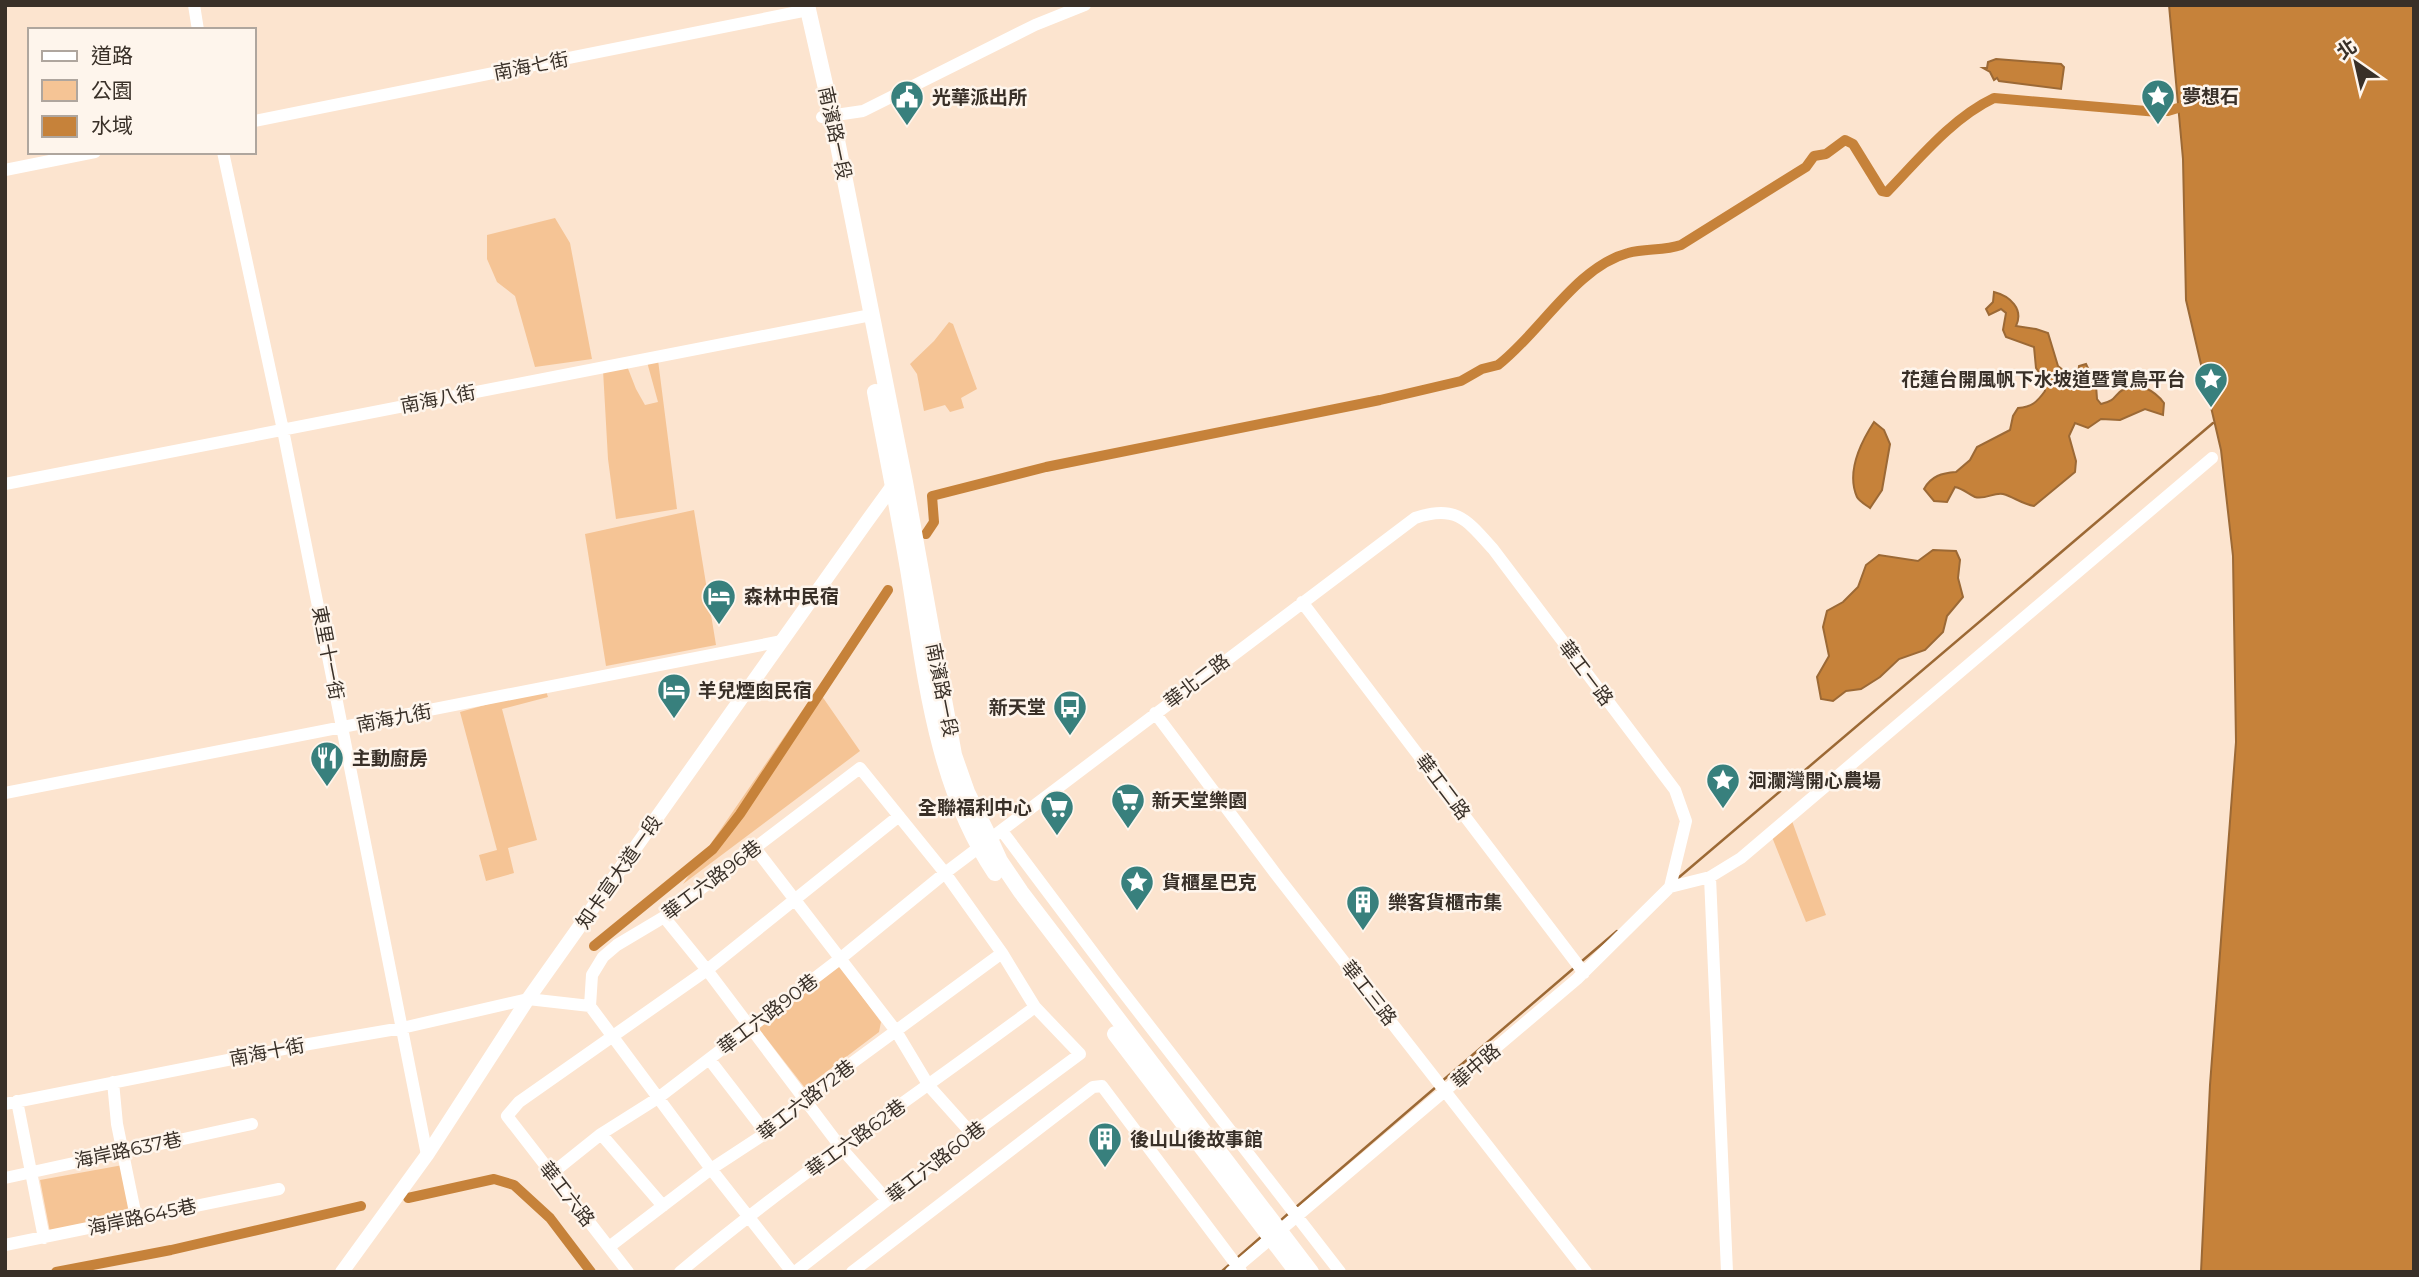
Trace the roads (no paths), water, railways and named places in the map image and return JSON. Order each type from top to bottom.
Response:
[{"type":"main road","name":"南濱路一段","points":[[802,8],[827,116],[866,315],[886,451],[900,483],[930,697],[953,788],[991,839],[1000,862],[1021,892],[1274,1233],[1297,1272]]},
{"type":"main road","name":"南濱路一段","points":[[1274,1233],[1311,1272]]},
{"type":"street","points":[[194,5],[198,28]]},
{"type":"street","points":[[827,116],[863,111],[1035,25],[1085,5]]},
{"type":"street","name":"南海七街","points":[[256,121],[802,8]]},
{"type":"street","points":[[5,170],[85,154]]},
{"type":"street","name":"東里十一街","points":[[223,154],[283,430],[427,1155]]},
{"type":"street","name":"南海八街","points":[[5,484],[866,315]]},
{"type":"street","points":[[1670,887],[1716,874],[1741,858],[2212,458]]},
{"type":"street","name":"知卡宣大道一段","points":[[342,1272],[427,1155],[528,999],[782,641],[900,483]]},
{"type":"street","name":"華工一路","points":[[1415,518],[1432,512],[1451,513],[1462,517],[1474,528],[1493,549],[1675,790],[1686,821],[1670,887]]},
{"type":"street","name":"華北二路","points":[[991,839],[1415,518]]},
{"type":"street","name":"華工二路","points":[[1302,602],[1584,973]]},
{"type":"street","name":"南海九街","points":[[5,793],[782,641]]},
{"type":"street","name":"華工三路","points":[[1155,713],[1285,887],[1586,1272]]},
{"type":"street","name":"華工六路96巷","points":[[590,1006],[592,975],[603,957],[617,945],[664,917],[860,768],[899,817]]},
{"type":"street","points":[[612,1037],[707,970],[899,817],[945,873],[1002,953],[1035,1007]]},
{"type":"street","points":[[991,839],[1113,979],[1340,1272]]},
{"type":"street","name":"華工六路90巷","points":[[551,1174],[601,1134],[658,1098],[991,839]]},
{"type":"street","points":[[755,848],[896,1031],[929,1086],[972,1134]]},
{"type":"street","points":[[1716,874],[1727,1272]]},
{"type":"street","name":"華中路","points":[[1237,1270],[1274,1233],[1447,1091],[1584,973],[1670,887]]},
{"type":"street","points":[[664,917],[842,1149],[887,1200]]},
{"type":"street","name":"華工六路72巷","points":[[609,1247],[710,1169],[766,1133],[803,1099],[1002,953]]},
{"type":"street","name":"南海十街","points":[[11,1102],[402,1028],[528,999],[590,1006]]},
{"type":"street","points":[[590,1006],[710,1169],[793,1272]]},
{"type":"street","name":"華工六路60巷","points":[[793,1272],[1080,1054],[1035,1007]]},
{"type":"street","name":"華工六路62巷","points":[[680,1272],[748,1215],[1035,1007]]},
{"type":"street","name":"華工六路","points":[[612,1037],[519,1102],[507,1116],[628,1272]]},
{"type":"street","points":[[709,1059],[766,1133]]},
{"type":"street","points":[[113,1082],[116,1117],[135,1217]]},
{"type":"street","points":[[852,1272],[1093,1087],[1102,1086],[1237,1270]]},
{"type":"street","points":[[11,1102],[32,1172],[44,1238]]},
{"type":"street","name":"海岸路637巷","points":[[5,1178],[252,1124]]},
{"type":"street","points":[[601,1134],[663,1206]]},
{"type":"street","name":"海岸路645巷","points":[[5,1245],[279,1189]]},
{"type":"water","points":[[2169,5],[2414,5],[2414,1272],[2201,1272],[2210,1085],[2236,742],[2233,556],[2221,450],[2186,300],[2183,159]]},
{"type":"water","points":[[1996,59],[2061,64],[2064,67],[2061,89],[1999,81],[1997,78],[1994,80],[1990,72],[1983,68],[1987,68],[1988,62]]},
{"type":"water","points":[[1994,292],[2014,304],[2018,314],[2016,326],[2048,333],[2058,366],[2074,379],[2078,376],[2079,366],[2086,364],[2101,404],[2110,401],[2124,389],[2135,386],[2151,391],[2164,403],[2163,415],[2145,409],[2120,420],[2101,419],[2088,428],[2075,423],[2069,436],[2076,461],[2075,472],[2034,506],[2003,494],[1975,497],[1955,487],[1947,502],[1934,501],[1924,489],[1937,476],[1956,472],[1970,460],[1977,447],[2010,430],[2018,408],[2034,403],[2045,391],[2043,378],[2036,368],[2034,347],[2006,337],[2003,330],[2006,313],[2001,309],[1989,315],[1986,309],[1993,302]]},
{"type":"water","points":[[1874,422],[1884,430],[1890,444],[1882,490],[1870,508],[1857,497],[1853,478],[1856,458]]},
{"type":"water","points":[[1933,550],[1956,551],[1960,560],[1958,578],[1963,597],[1947,616],[1943,632],[1925,650],[1899,659],[1880,677],[1861,689],[1846,691],[1833,701],[1821,699],[1817,677],[1829,656],[1823,627],[1827,611],[1843,602],[1858,587],[1866,565],[1879,555],[1918,561]]},
{"type":"waterway","points":[[926,534],[934,522],[932,496],[1046,467],[1380,400],[1461,381],[1482,369],[1498,365],[1514,352],[1575,286],[1609,261],[1634,251],[1681,245],[1806,167],[1814,156],[1826,154],[1845,140],[1853,144],[1882,191],[1887,192],[1950,128],[1994,98],[2158,112]]},
{"type":"waterway","points":[[2168,111],[2178,108]]},
{"type":"waterway","points":[[1677,879],[2213,423]]},
{"type":"waterway","points":[[594,946],[713,849],[740,814],[888,590]]},
{"type":"waterway","points":[[1582,961],[1617,931]]},
{"type":"waterway","points":[[1441,1082],[1574,968]]},
{"type":"waterway","points":[[1295,1208],[1436,1087]]},
{"type":"waterway","points":[[408,1198],[494,1179],[514,1185],[550,1218],[591,1272]]},
{"type":"waterway","points":[[56,1272],[171,1250],[361,1206]]},
{"type":"waterway","points":[[1279,1222],[1290,1212]]},
{"type":"waterway","points":[[1237,1258],[1261,1237]]},
{"type":"waterway","points":[[1221,1272],[1229,1265]]},
{"type":"place","name":"夢想石","points":[[2158,126]]},
{"type":"place","name":"光華派出所","points":[[907,127]]},
{"type":"place","name":"花蓮台開風帆下水坡道暨賞鳥平台","points":[[2211,409]]},
{"type":"place","name":"森林中民宿","points":[[719,626]]},
{"type":"place","name":"羊兒煙囪民宿","points":[[674,720]]},
{"type":"place","name":"新天堂","points":[[1070,737]]},
{"type":"place","name":"主動廚房","points":[[327,788]]},
{"type":"place","name":"洄瀾灣開心農場","points":[[1723,810]]},
{"type":"place","name":"新天堂樂園","points":[[1128,830]]},
{"type":"place","name":"全聯福利中心","points":[[1057,837]]},
{"type":"place","name":"貨櫃星巴克","points":[[1137,912]]},
{"type":"place","name":"樂客貨櫃市集","points":[[1363,932]]},
{"type":"place","name":"後山山後故事館","points":[[1105,1169]]}]
